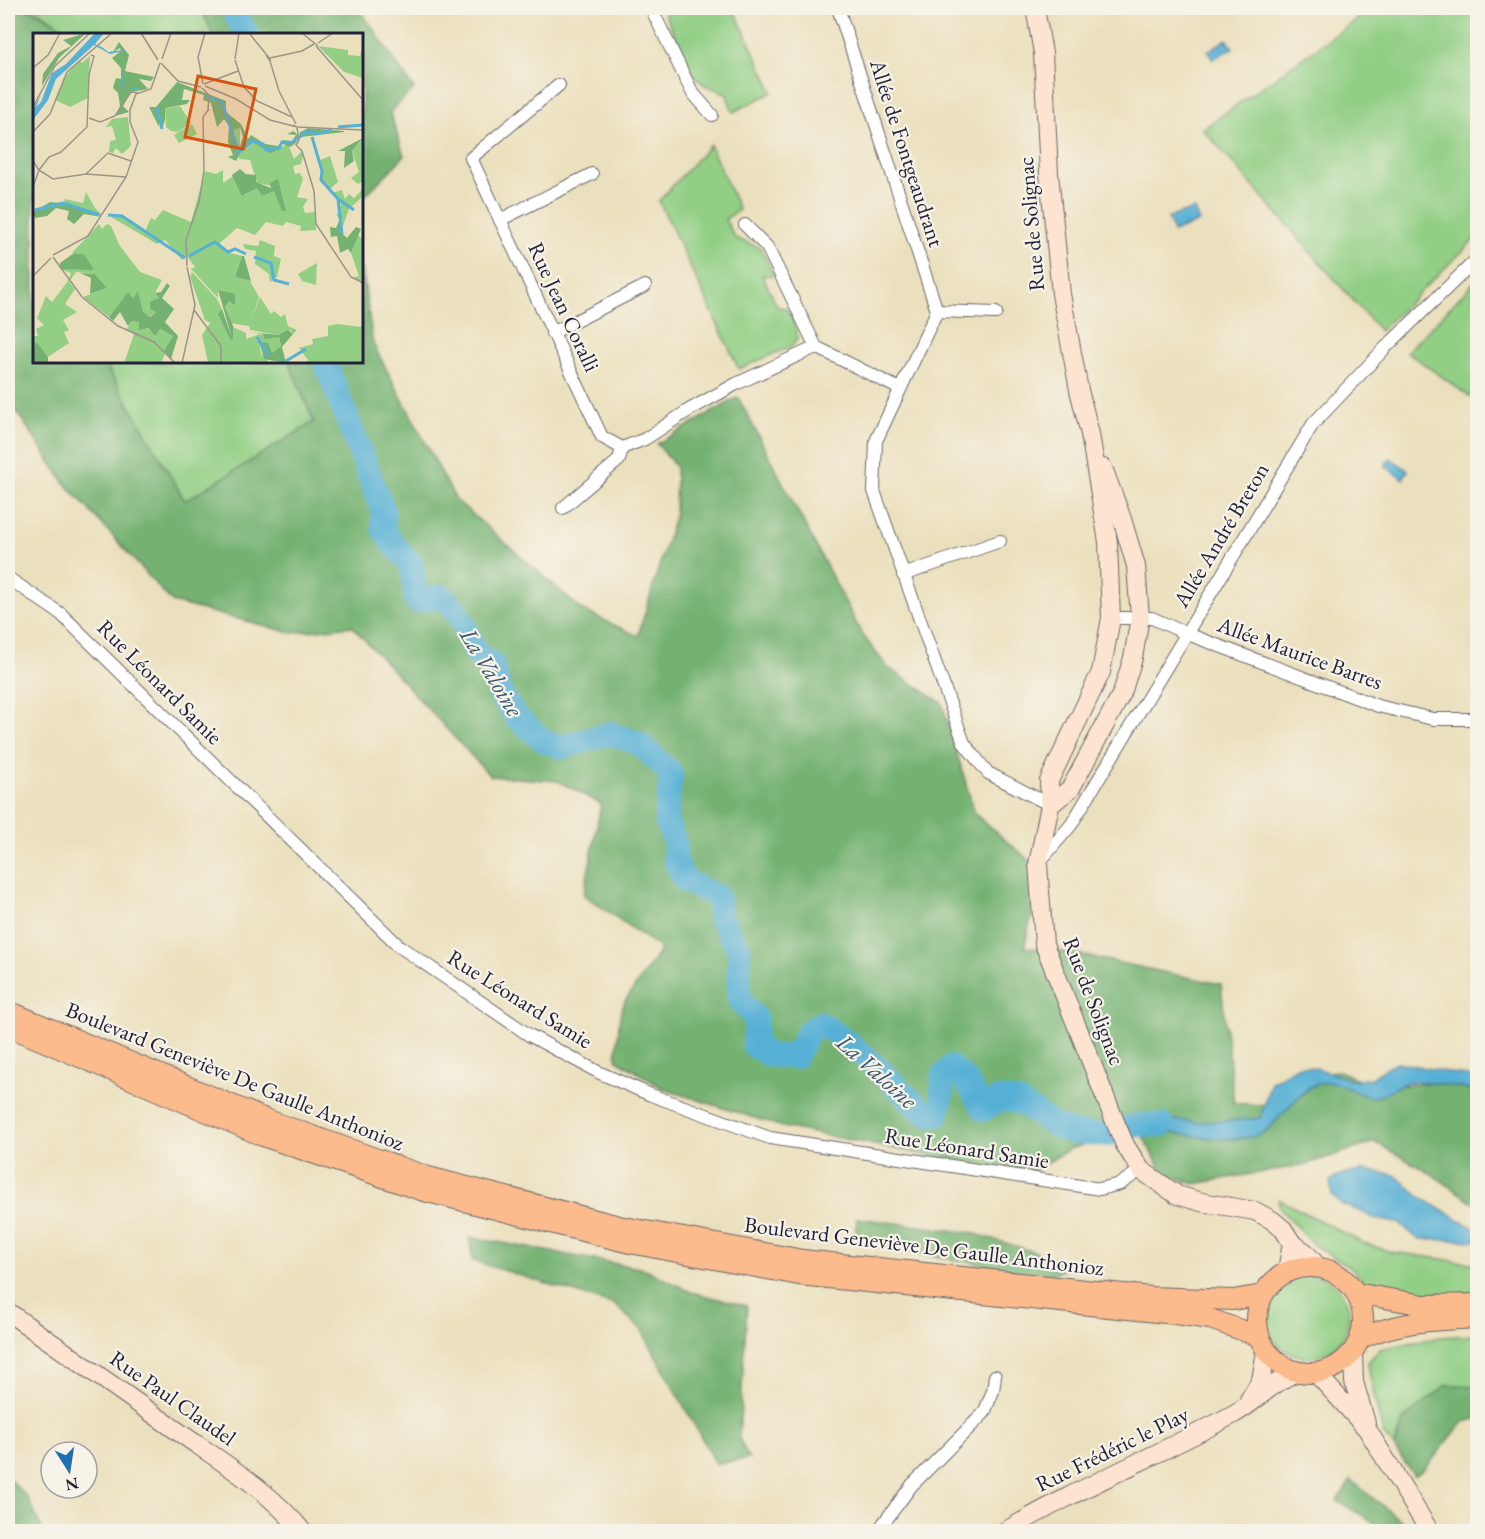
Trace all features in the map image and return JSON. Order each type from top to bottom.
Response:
[{"type":"main road","name":"Boulevard Geneviève De Gaulle Anthonioz","points":[[8,1011],[265,1119],[417,1174],[619,1226],[803,1260],[1128,1295],[1233,1300],[1262,1295]]},
{"type":"main road","name":"Boulevard Geneviève De Gaulle Anthonioz","points":[[8,1026],[263,1136],[424,1191],[630,1243],[799,1275],[1176,1314],[1210,1320],[1262,1344]]},
{"type":"main road","points":[[1357,1345],[1364,1325],[1363,1312],[1356,1293],[1346,1281],[1333,1272],[1318,1267],[1287,1271],[1269,1284],[1262,1295],[1256,1315],[1262,1344],[1280,1365],[1306,1373],[1338,1366],[1357,1345],[1385,1328],[1478,1318]]},
{"type":"main road","points":[[1356,1293],[1424,1305],[1478,1304]]},
{"type":"street","points":[[651,8],[692,92],[712,115]]},
{"type":"street","name":"Allée de Fontgeaudrant","points":[[838,8],[937,311]]},
{"type":"street","name":"Rue de Solignac","points":[[1039,10],[1049,174],[1061,294],[1078,390],[1090,434],[1122,519],[1136,566],[1140,617],[1133,658],[1122,693],[1071,788],[1050,805]]},
{"type":"street","name":"Rue Jean Coralli","points":[[559,85],[471,158],[602,438],[622,448]]},
{"type":"street","points":[[500,220],[592,174]]},
{"type":"street","points":[[745,225],[767,247],[816,347],[900,389]]},
{"type":"street","name":"Allée André Breton","points":[[1038,864],[1071,825],[1313,424],[1386,347],[1478,258]]},
{"type":"street","points":[[552,333],[645,286]]},
{"type":"street","points":[[996,313],[937,311],[876,441],[874,491],[964,743],[988,773],[1050,805]]},
{"type":"street","points":[[563,508],[619,460],[622,448],[645,439],[689,410],[736,384],[816,347]]},
{"type":"street","name":"Rue de Solignac","points":[[1090,434],[1108,542],[1111,618],[1101,672],[1049,781],[1050,805],[1038,864],[1044,944],[1116,1124],[1141,1170]]},
{"type":"street","points":[[903,575],[1000,541]]},
{"type":"street","name":"Rue Léonard Samie","points":[[8,578],[61,614],[399,946],[529,1035],[600,1073],[651,1095],[770,1138],[1100,1189],[1120,1184],[1141,1170]]},
{"type":"street","name":"Allée Maurice Barres","points":[[1111,618],[1152,618],[1185,633],[1378,706],[1433,719],[1478,719]]},
{"type":"street","points":[[1141,1170],[1177,1195],[1201,1202],[1255,1211],[1272,1220],[1318,1267]]},
{"type":"street","points":[[1287,1271],[1292,1243]]},
{"type":"street","name":"Rue Paul Claudel","points":[[8,1312],[266,1494],[294,1520],[303,1532]]},
{"type":"street","points":[[1242,1410],[1261,1380],[1262,1344]]},
{"type":"street","points":[[1357,1345],[1354,1382],[1367,1429],[1430,1532]]},
{"type":"street","points":[[1306,1373],[1367,1429]]},
{"type":"street","name":"Rue Frédéric le Play","points":[[1004,1532],[1051,1505],[1242,1410],[1278,1382],[1306,1373]]},
{"type":"street","points":[[877,1532],[912,1485],[984,1413],[993,1391],[995,1376]]},
{"type":"green space","points":[[8,8],[18,8],[27,9],[49,18],[70,33],[33,33],[33,363],[105,363],[185,501],[314,422],[289,363],[363,363],[363,275],[373,344],[456,500],[582,610],[638,636],[675,514],[676,467],[657,444],[738,397],[862,634],[887,667],[942,703],[975,814],[1043,872],[1024,947],[1072,953],[1221,984],[1234,1103],[1263,1105],[1314,1073],[1339,1071],[1368,1083],[1406,1085],[1477,1078],[1477,1205],[1430,1173],[1375,1142],[1304,1165],[1194,1184],[1163,1173],[1140,1131],[1069,1149],[1028,1175],[783,1127],[664,1089],[616,1059],[620,1015],[625,1001],[660,948],[584,895],[601,804],[558,781],[490,776],[352,626],[292,633],[172,602],[64,482],[8,399]]},
{"type":"green space","points":[[26,8],[201,8],[213,33],[70,33],[42,13]]},
{"type":"green space","points":[[201,8],[359,8],[414,89],[390,112],[404,156],[363,198],[363,33],[213,33]]},
{"type":"green space","points":[[662,8],[733,8],[773,92],[733,112],[726,93],[705,85],[695,77]]},
{"type":"green space","points":[[1373,8],[1478,8],[1477,237],[1380,331],[1203,129]]},
{"type":"green space","points":[[710,145],[739,210],[725,219],[735,238],[761,248],[774,276],[762,275],[777,306],[787,309],[797,330],[798,338],[792,346],[739,369],[659,201]]},
{"type":"green space","points":[[1477,279],[1477,402],[1407,352]]},
{"type":"green space","points":[[105,363],[289,363],[314,422],[185,502]]},
{"type":"green space","points":[[1278,1199],[1361,1242],[1391,1252],[1477,1264],[1477,1294],[1446,1295],[1382,1290],[1367,1286],[1352,1268],[1315,1246],[1280,1209]]},
{"type":"green space","points":[[857,1218],[972,1233],[1078,1265],[1045,1276],[855,1242]]},
{"type":"green space","points":[[469,1237],[645,1269],[691,1292],[747,1306],[739,1438],[749,1459],[716,1464],[641,1329],[615,1305],[473,1261]]},
{"type":"green space","points":[[1300,1275],[1316,1275],[1331,1282],[1342,1293],[1349,1308],[1346,1332],[1337,1345],[1316,1357],[1300,1357],[1285,1350],[1274,1339],[1267,1324],[1267,1308],[1274,1293],[1285,1282]]},
{"type":"green space","points":[[1477,1335],[1477,1386],[1447,1385],[1404,1419],[1394,1447],[1383,1434],[1368,1362],[1380,1349],[1440,1337]]},
{"type":"green space","points":[[1447,1385],[1477,1386],[1477,1419],[1463,1422],[1425,1469],[1414,1476],[1394,1447],[1404,1419]]},
{"type":"green space","points":[[8,1477],[28,1499],[43,1531],[8,1531]]},
{"type":"green space","points":[[1351,1480],[1401,1521],[1408,1531],[1380,1531],[1372,1521],[1337,1501]]},
{"type":"water","points":[[1227,39],[1233,48],[1213,59],[1208,51]]},
{"type":"water","points":[[1194,209],[1199,222],[1173,232],[1168,218]]},
{"type":"water","points":[[1390,458],[1408,470],[1403,479],[1385,466]]},
{"type":"water","points":[[1396,1062],[1477,1078],[1477,1091],[1415,1081],[1404,1083],[1381,1096],[1371,1097],[1334,1083],[1319,1084],[1305,1091],[1261,1134],[1225,1139],[1162,1132],[1134,1133],[1128,1120],[1140,1117],[1197,1122],[1260,1118],[1271,1082],[1299,1066],[1316,1068],[1351,1080],[1370,1079]]},
{"type":"water","points":[[1364,1170],[1395,1175],[1420,1197],[1477,1230],[1477,1241],[1418,1239],[1400,1224],[1373,1218],[1343,1205],[1332,1195],[1330,1181],[1341,1175]]},
{"type":"waterway","name":"La Valoine","points":[[231,8],[246,33]]},
{"type":"waterway","name":"La Valoine","points":[[325,363],[383,510],[383,529],[412,565],[416,601],[442,596],[457,611],[477,655],[492,664],[501,695],[516,717],[544,741],[563,747],[610,733],[640,744],[671,773],[666,820],[675,843],[675,860],[685,881],[718,897],[720,918],[739,949],[739,999],[756,1019],[754,1046],[769,1055],[795,1057],[808,1032],[820,1023],[862,1054],[926,1114],[937,1115],[942,1097],[943,1076],[951,1067],[965,1079],[984,1110],[998,1099],[1019,1102],[1057,1127],[1074,1133],[1105,1135],[1137,1125],[1162,1125]]}]
